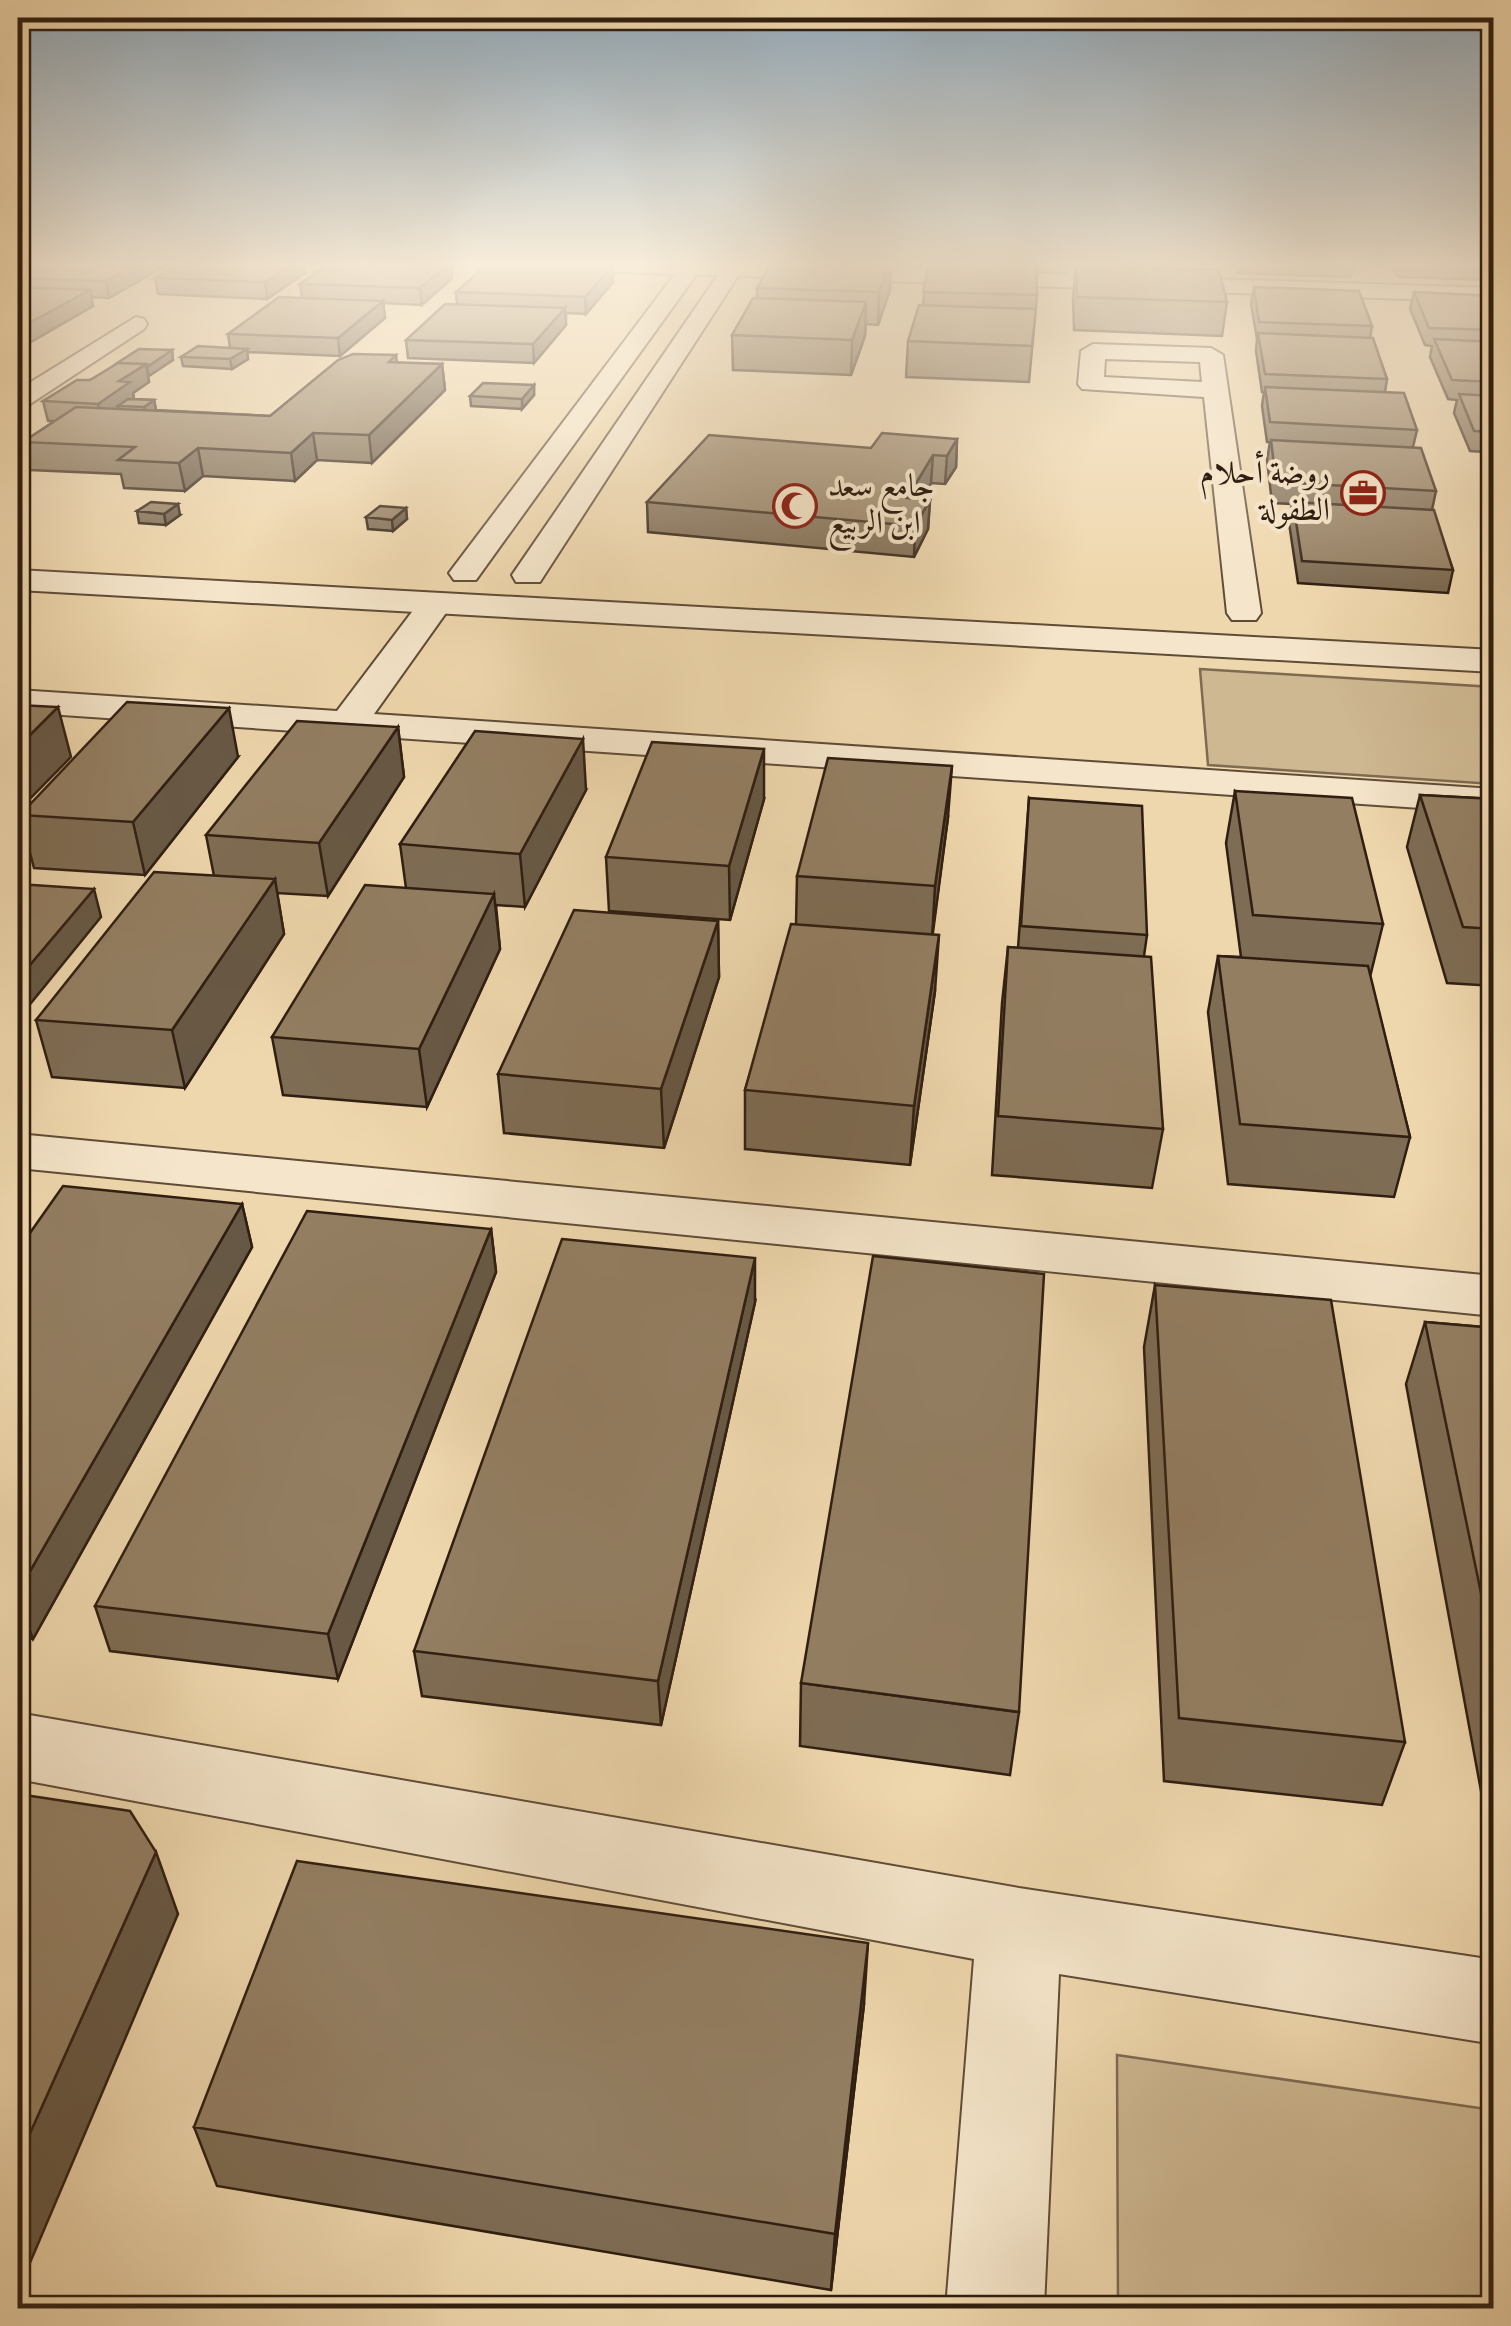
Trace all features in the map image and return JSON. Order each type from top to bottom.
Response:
[{"type":"street","points":[[18,401],[63,372]]},
{"type":"street","points":[[465,573],[613,372]]},
{"type":"street","points":[[528,575],[664,372]]},
{"type":"street","points":[[1216,390],[1244,613]]},
{"type":"street","points":[[348,566],[568,577]]},
{"type":"street","points":[[18,580],[1494,661]]},
{"type":"street","points":[[348,724],[436,603]]},
{"type":"street","points":[[1205,610],[1283,615]]},
{"type":"street","points":[[18,701],[1494,801]]},
{"type":"street","points":[[18,1151],[1494,1296]]},
{"type":"street","points":[[18,1746],[1019,1928],[1494,2002]]},
{"type":"street","points":[[995,2308],[1019,1928]]},
{"type":"shaded area","points":[[1200,669],[1493,687],[1493,784],[1208,765]]},
{"type":"shaded area","points":[[1117,2055],[1493,2110],[1493,2308],[1118,2308]]},
{"type":"building","points":[[104,372],[134,372],[119,381],[130,382],[98,404],[43,401],[77,380],[90,380]]},
{"type":"building","points":[[324,372],[434,372],[369,435],[313,433],[291,453],[198,448],[179,463],[118,460],[135,447],[23,442],[76,407],[270,416]]},
{"type":"building","points":[[1384,372],[1387,379],[1265,374]]},
{"type":"building","points":[[1448,372],[1494,372],[1494,382],[1452,380]]},
{"type":"building","points":[[483,383],[534,385],[522,399],[470,396]]},
{"type":"building","points":[[1265,387],[1404,393],[1417,430],[1270,422]]},
{"type":"building","points":[[1459,394],[1494,396],[1494,432],[1474,431]]},
{"type":"building","points":[[128,399],[154,400],[144,407],[118,406]]},
{"type":"building","points":[[882,433],[957,439],[947,456],[933,455],[907,498],[930,500],[915,526],[647,502],[709,435],[871,448]]},
{"type":"building","points":[[1271,440],[1421,448],[1436,491],[1276,482]]},
{"type":"building","points":[[151,502],[178,504],[164,514],[137,511]]},
{"type":"building","points":[[1293,502],[1434,510],[1453,570],[1302,561]]},
{"type":"building","points":[[380,506],[406,508],[392,520],[366,517]]},
{"type":"building","points":[[127,702],[229,708],[133,822],[20,815]]},
{"type":"building","points":[[18,705],[58,707],[18,747]]},
{"type":"building","points":[[297,721],[398,727],[319,843],[206,835]]},
{"type":"building","points":[[475,731],[583,739],[520,854],[400,844]]},
{"type":"building","points":[[652,742],[764,749],[729,866],[606,857]]},
{"type":"building","points":[[828,758],[952,766],[935,886],[797,876]]},
{"type":"building","points":[[1235,791],[1352,798],[1383,924],[1253,915]]},
{"type":"building","points":[[1420,795],[1494,799],[1494,929],[1463,927]]},
{"type":"building","points":[[1029,798],[1142,806],[1147,935],[1021,926]]},
{"type":"building","points":[[154,872],[275,879],[172,1030],[36,1020]]},
{"type":"building","points":[[18,884],[94,889],[18,979]]},
{"type":"building","points":[[365,885],[494,894],[419,1049],[272,1037]]},
{"type":"building","points":[[574,910],[718,921],[661,1089],[498,1074]]},
{"type":"building","points":[[791,924],[939,935],[914,1106],[745,1090]]},
{"type":"building","points":[[1008,947],[1151,957],[1163,1129],[998,1116]]},
{"type":"building","points":[[1218,956],[1368,966],[1410,1137],[1240,1124]]},
{"type":"building","points":[[63,1186],[242,1204],[18,1592],[18,1250]]},
{"type":"building","points":[[307,1211],[491,1229],[328,1634],[95,1606]]},
{"type":"building","points":[[562,1239],[755,1258],[658,1681],[414,1651]]},
{"type":"building","points":[[873,1256],[1044,1274],[1019,1712],[801,1683]]},
{"type":"building","points":[[1155,1285],[1331,1300],[1405,1742],[1179,1718]]},
{"type":"building","points":[[1425,1322],[1494,1328],[1494,1656]]},
{"type":"building","points":[[18,1794],[130,1811],[156,1852],[18,2160]]},
{"type":"building","points":[[297,1861],[868,1943],[835,2234],[194,2127]]},
{"type":"place","name":"روضة أحلام الطفولة","points":[[1363,493]]},
{"type":"place","name":"جامع سعد ابن الربيع","points":[[795,506]]}]
